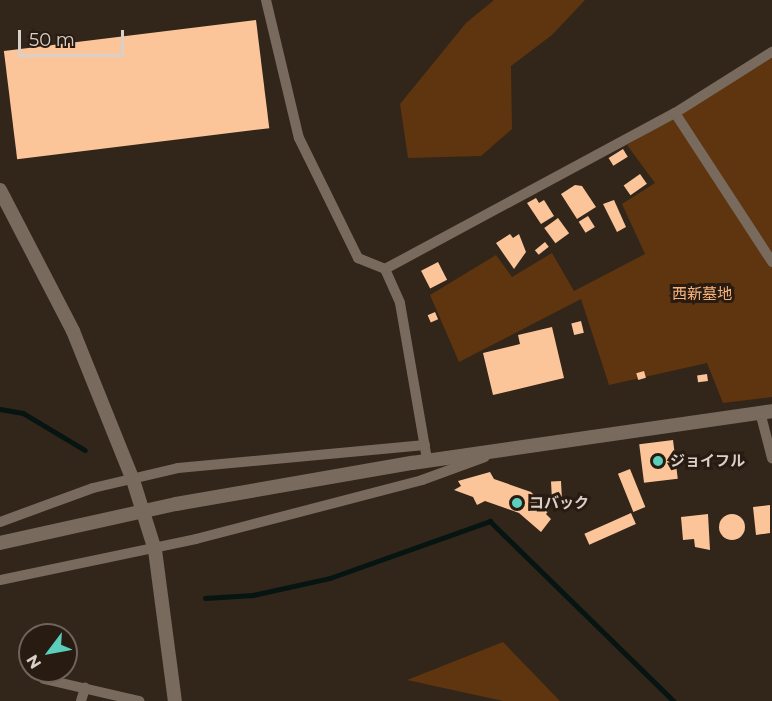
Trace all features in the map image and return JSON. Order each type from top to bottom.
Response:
[{"type":"street","points":[[266,0],[299,138],[358,258],[385,269],[400,303],[427,460]]},
{"type":"street","points":[[385,269],[675,113],[772,52]]},
{"type":"street","points":[[675,113],[772,262]]},
{"type":"street","points":[[0,190],[73,330],[133,480],[156,550],[175,701]]},
{"type":"street","points":[[0,543],[176,504],[427,460],[766,411],[772,458]]},
{"type":"street","points":[[0,522],[178,468],[425,445]]},
{"type":"street","points":[[0,580],[156,550],[422,480],[513,446]]},
{"type":"street","points":[[62,683],[139,701]]},
{"type":"street","points":[[81,701],[85,688]]},
{"type":"green space","points":[[494,0],[585,0],[552,35],[511,66],[512,129],[481,156],[408,158],[400,104],[466,23]]},
{"type":"green space","name":"西新墓地","points":[[772,58],[772,397],[723,403],[707,363],[609,385],[581,299],[459,362],[430,295],[496,255],[512,277],[552,253],[574,291],[645,254],[622,204],[655,183],[627,145]]},
{"type":"green space","points":[[503,642],[560,701],[503,701],[407,680]]},
{"type":"building","points":[[256,20],[269,128],[17,159],[4,51]]},
{"type":"building","points":[[623,149],[628,157],[613,166],[609,158]]},
{"type":"building","points":[[640,174],[647,184],[630,195],[624,185]]},
{"type":"building","points":[[575,185],[582,186],[596,207],[577,219],[561,194]]},
{"type":"building","points":[[536,198],[539,203],[544,200],[554,216],[541,224],[527,203]]},
{"type":"building","points":[[614,200],[626,227],[617,232],[603,204]]},
{"type":"building","points":[[588,216],[595,227],[586,233],[579,222]]},
{"type":"building","points":[[558,218],[569,233],[555,243],[544,228]]},
{"type":"building","points":[[510,234],[513,238],[519,234],[526,252],[514,269],[496,243]]},
{"type":"building","points":[[545,242],[549,247],[539,255],[535,250]]},
{"type":"building","points":[[438,262],[447,280],[430,288],[421,271]]},
{"type":"building","points":[[435,312],[438,319],[431,322],[428,315]]},
{"type":"building","points":[[581,321],[584,333],[574,335],[571,323]]},
{"type":"building","points":[[552,327],[564,378],[493,395],[483,353],[520,344],[518,335]]},
{"type":"building","points":[[644,371],[646,378],[638,380],[636,373]]},
{"type":"building","points":[[707,374],[708,381],[698,382],[697,375]]},
{"type":"building","name":"ジョイフル","points":[[673,440],[678,479],[644,483],[639,444]]},
{"type":"building","points":[[630,469],[645,507],[633,512],[618,474]]},
{"type":"building","name":"コバック","points":[[490,472],[494,479],[531,492],[549,510],[546,514],[551,519],[541,532],[519,513],[485,501],[477,505],[473,497],[454,490],[461,486],[458,481]]},
{"type":"building","points":[[561,481],[562,500],[552,500],[551,482]]},
{"type":"building","points":[[770,505],[770,533],[756,535],[753,507]]},
{"type":"building","points":[[631,513],[636,524],[589,545],[584,534]]},
{"type":"building","points":[[708,514],[710,550],[695,547],[694,539],[683,540],[681,517]]},
{"type":"building","points":[[732,514],[741,518],[745,527],[741,536],[732,540],[723,536],[719,527],[723,518]]},
{"type":"waterway","points":[[0,409],[23,413],[85,450]]},
{"type":"waterway","points":[[205,598],[253,595],[330,578],[490,521],[674,701]]},
{"type":"place","name":"ジョイフル","points":[[658,461]]},
{"type":"place","name":"コバック","points":[[517,503]]}]
